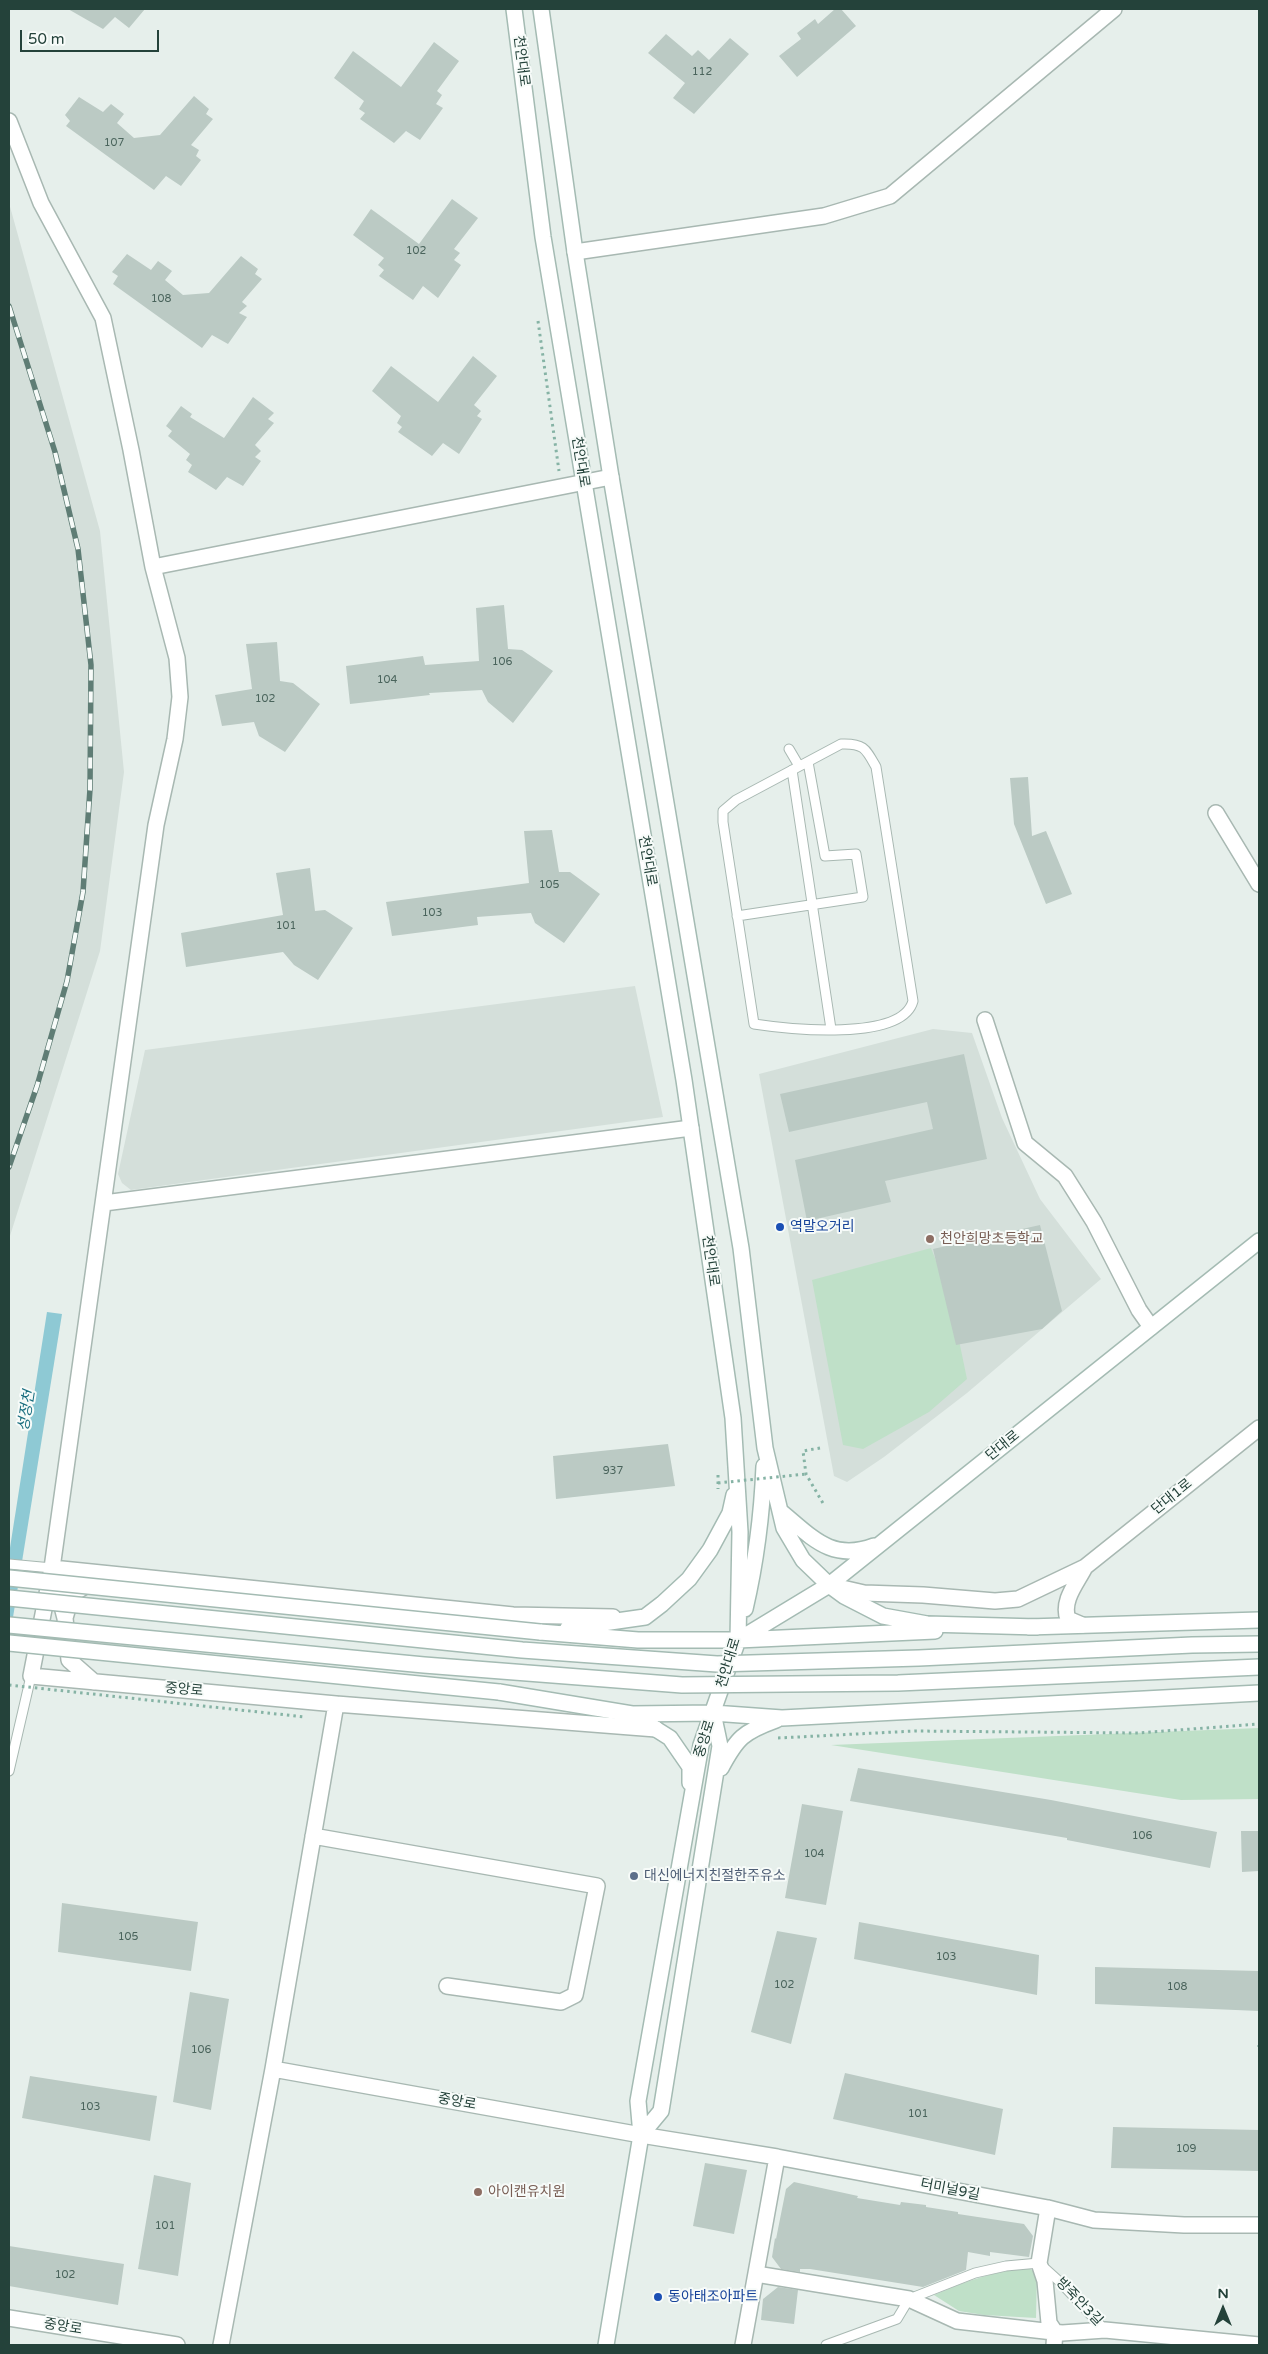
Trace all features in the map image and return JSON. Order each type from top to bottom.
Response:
[{"type":"street","name":"천안대로","points":[[514,9],[543,237],[691,1128],[733,1418],[740,1532],[738,1640],[713,1713]]},
{"type":"street","name":"천안대로","points":[[541,9],[575,252],[611,477],[741,1248],[765,1448]]},
{"type":"street","points":[[575,252],[824,216],[890,196],[1114,9]]},
{"type":"street","points":[[9,122],[41,203],[103,318],[153,567],[177,658],[180,697],[175,739],[156,825],[52,1568],[31,1676]]},
{"type":"street","points":[[153,567],[611,477]]},
{"type":"street","points":[[1216,813],[1259,884]]},
{"type":"street","points":[[985,1020],[1025,1143],[1065,1176],[1094,1222],[1138,1310],[1151,1327]]},
{"type":"street","points":[[104,1203],[691,1128]]},
{"type":"street","name":"단대로","points":[[738,1640],[829,1585],[1259,1240]]},
{"type":"street","name":"단대1로","points":[[1085,1567],[1259,1428]]},
{"type":"street","points":[[765,1448],[784,1528],[803,1560],[829,1585],[844,1596],[883,1616],[926,1624],[1038,1627]]},
{"type":"street","points":[[738,1640],[754,1573],[762,1512],[765,1448]]},
{"type":"street","points":[[540,1632],[645,1618],[688,1579],[710,1550],[730,1513],[737,1482]]},
{"type":"street","points":[[780,1511],[810,1536],[833,1550],[858,1552],[883,1542]]},
{"type":"street","points":[[829,1585],[864,1593],[1009,1601],[1027,1595],[1085,1567]]},
{"type":"street","points":[[1082,1626],[1068,1619],[1065,1610],[1068,1598],[1085,1567]]},
{"type":"street","points":[[52,1568],[513,1615],[645,1618]]},
{"type":"street","points":[[52,1568],[65,1618],[69,1660],[94,1682]]},
{"type":"street","points":[[65,1618],[72,1594],[106,1573]]},
{"type":"street","points":[[9,1578],[540,1632],[638,1640],[738,1640],[1259,1620]]},
{"type":"street","points":[[9,1598],[522,1650],[717,1664],[1259,1644]]},
{"type":"street","points":[[9,1624],[424,1665],[682,1685],[898,1683],[1259,1667]]},
{"type":"street","points":[[9,1643],[499,1692],[632,1714],[713,1713],[782,1718],[1259,1693]]},
{"type":"street","name":"중앙로","points":[[31,1676],[336,1704],[656,1729]]},
{"type":"street","points":[[221,2345],[273,2069],[336,1704]]},
{"type":"street","name":"중앙로","points":[[641,2135],[662,2111],[720,1746],[713,1713]]},
{"type":"street","name":"중앙로","points":[[606,2345],[641,2135],[638,2101],[701,1745],[713,1713]]},
{"type":"street","points":[[632,1714],[670,1738],[690,1767],[690,1812]]},
{"type":"street","points":[[715,1778],[734,1743],[753,1728],[782,1718]]},
{"type":"street","points":[[313,1836],[596,1886],[575,1995],[560,2002],[447,1986]]},
{"type":"street","name":"중앙로","points":[[273,2069],[641,2135]]},
{"type":"street","name":"터미널9길","points":[[641,2135],[777,2157],[1048,2208],[1094,2220],[1184,2225],[1259,2225]]},
{"type":"street","points":[[743,2345],[777,2157]]},
{"type":"street","points":[[1048,2208],[1039,2263],[1045,2281],[1049,2322],[1055,2339]]},
{"type":"street","points":[[756,2274],[909,2299],[957,2321],[1055,2339],[1105,2330]]},
{"type":"street","name":"중앙로","points":[[9,2318],[177,2345]]},
{"type":"street","name":"방죽안3길","points":[[1105,2330],[1259,2345]]},
{"type":"lane","points":[[842,744],[854,744],[866,749],[876,767],[913,1001],[911,1010],[899,1018],[884,1024],[855,1030],[791,1028],[754,1024],[723,811],[736,800],[795,768],[842,744]]},
{"type":"lane","points":[[789,749],[795,768],[831,1029]]},
{"type":"lane","points":[[737,916],[863,897],[856,854],[825,856],[808,762]]},
{"type":"lane","points":[[9,1564],[52,1568]]},
{"type":"lane","points":[[9,1771],[31,1676]]},
{"type":"lane","points":[[826,2345],[896,2318],[909,2299],[975,2273],[1006,2266],[1039,2263]]},
{"type":"lane","name":"방죽안3길","points":[[1039,2263],[1060,2282],[1105,2330]]},
{"type":"path","points":[[820,1448],[803,1451],[806,1474],[824,1505]]},
{"type":"path","points":[[718,1483],[806,1474]]},
{"type":"path","points":[[9,1685],[305,1717]]},
{"type":"path","points":[[776,1739],[915,1731],[1138,1732],[1259,1724]]},
{"type":"shaded area","points":[[9,203],[100,531],[124,772],[100,951],[9,1239]]},
{"type":"shaded area","points":[[635,986],[663,1117],[131,1190],[122,1183],[118,1174],[145,1050]]},
{"type":"shaded area","name":"천안희망초등학교","points":[[933,1029],[972,1033],[1002,1118],[1040,1199],[1101,1279],[967,1393],[884,1457],[847,1482],[834,1476],[759,1074]]},
{"type":"green space","points":[[931,1248],[950,1297],[967,1379],[929,1412],[863,1449],[843,1445],[812,1280]]},
{"type":"green space","points":[[1259,1728],[1259,1799],[1181,1800],[831,1745]]},
{"type":"green space","points":[[1029,2268],[1037,2274],[1036,2318],[984,2315],[959,2311],[934,2295],[980,2277]]},
{"type":"water","points":[[47,1312],[62,1314],[9,1642],[9,1554]]},
{"type":"building","points":[[68,9],[145,9],[129,28],[115,17],[103,29]]},
{"type":"building","points":[[835,9],[841,9],[856,26],[797,77],[779,56],[801,39],[797,33],[815,19],[818,24]]},
{"type":"building","points":[[666,34],[692,56],[698,50],[709,60],[730,38],[749,54],[694,114],[673,98],[685,83],[648,53]]},
{"type":"building","points":[[434,42],[459,61],[437,91],[442,95],[436,104],[443,108],[420,140],[406,131],[394,143],[360,119],[365,113],[359,109],[364,101],[334,78],[353,51],[401,87]]},
{"type":"building","points":[[194,96],[209,109],[206,114],[213,119],[191,145],[199,150],[196,156],[201,160],[181,186],[166,176],[154,190],[66,126],[70,121],[65,115],[79,97],[103,112],[111,104],[124,114],[117,123],[134,138],[160,135]]},
{"type":"building","points":[[452,199],[478,218],[454,249],[460,253],[454,260],[461,265],[438,298],[423,286],[413,300],[379,276],[384,270],[378,265],[384,258],[353,235],[371,209],[419,244]]},
{"type":"building","points":[[127,254],[151,270],[158,261],[172,271],[165,280],[183,295],[209,293],[241,256],[258,269],[255,274],[262,279],[242,302],[247,306],[239,313],[247,317],[228,344],[212,335],[202,348],[113,284],[118,276],[112,272]]},
{"type":"building","points":[[473,356],[497,376],[474,405],[481,411],[477,416],[482,419],[459,454],[443,443],[432,456],[398,432],[402,427],[397,423],[401,416],[372,391],[391,366],[438,402]]},
{"type":"building","points":[[253,397],[274,413],[268,419],[274,423],[255,445],[261,451],[255,457],[261,461],[243,486],[227,477],[216,490],[188,472],[192,465],[186,460],[190,454],[168,436],[172,431],[166,426],[181,406],[192,414],[190,417],[224,438]]},
{"type":"building","points":[[504,605],[508,649],[522,650],[553,671],[513,723],[488,702],[482,690],[429,693],[430,695],[350,704],[346,666],[423,656],[425,665],[479,661],[476,608]]},
{"type":"building","points":[[277,642],[280,681],[293,683],[320,704],[285,752],[259,736],[254,722],[222,726],[215,695],[252,689],[246,644]]},
{"type":"building","points":[[1028,777],[1032,836],[1046,831],[1072,894],[1046,904],[1014,824],[1010,778]]},
{"type":"building","points":[[552,830],[559,872],[570,872],[600,894],[564,943],[535,923],[531,913],[477,917],[478,925],[392,936],[386,902],[529,883],[524,831]]},
{"type":"building","points":[[310,868],[315,911],[325,910],[353,928],[318,980],[294,965],[283,952],[186,967],[181,933],[283,915],[276,873]]},
{"type":"building","points":[[964,1054],[987,1159],[885,1181],[891,1202],[807,1221],[795,1160],[933,1129],[927,1102],[789,1132],[780,1094]]},
{"type":"building","points":[[1040,1225],[1062,1311],[1042,1329],[956,1345],[933,1249]]},
{"type":"building","points":[[668,1444],[675,1486],[556,1499],[553,1456]]},
{"type":"building","points":[[858,1768],[1051,1800],[1217,1832],[1210,1868],[1067,1840],[1067,1838],[850,1801]]},
{"type":"building","points":[[802,1804],[843,1811],[826,1905],[785,1898]]},
{"type":"building","points":[[1241,1831],[1259,1831],[1259,1871],[1242,1872]]},
{"type":"building","points":[[62,1903],[198,1922],[191,1971],[58,1952]]},
{"type":"building","points":[[859,1922],[1039,1955],[1037,1995],[854,1959]]},
{"type":"building","points":[[777,1931],[817,1938],[791,2044],[751,2032]]},
{"type":"building","points":[[1095,1967],[1259,1971],[1259,2011],[1095,2004]]},
{"type":"building","points":[[190,1992],[229,1999],[211,2110],[173,2102]]},
{"type":"building","points":[[845,2073],[1003,2109],[995,2155],[833,2119]]},
{"type":"building","points":[[30,2076],[157,2096],[150,2141],[22,2118]]},
{"type":"building","points":[[1113,2127],[1259,2130],[1259,2171],[1111,2168]]},
{"type":"building","points":[[705,2163],[747,2170],[734,2234],[693,2226]]},
{"type":"building","points":[[154,2175],[191,2183],[178,2276],[138,2269]]},
{"type":"building","points":[[794,2182],[858,2196],[857,2198],[900,2205],[901,2202],[926,2205],[926,2207],[958,2212],[958,2214],[1024,2224],[1033,2236],[1029,2257],[990,2252],[990,2256],[968,2252],[966,2270],[923,2287],[810,2269],[800,2269],[800,2272],[781,2269],[772,2257],[786,2189]]},
{"type":"building","points":[[9,2246],[124,2264],[118,2305],[9,2286]]},
{"type":"building","points":[[778,2287],[798,2290],[794,2324],[761,2320],[763,2299]]},
{"type":"railway","points":[[9,306],[55,452],[78,549],[91,665],[90,789],[83,892],[67,981],[37,1086],[9,1167]]},
{"type":"place","name":"역말오거리","points":[[780,1227]]},
{"type":"place","name":"천안희망초등학교","points":[[930,1239]]},
{"type":"place","name":"대신에너지친절한주유소","points":[[634,1876]]},
{"type":"place","name":"아이캔유치원","points":[[478,2192]]},
{"type":"place","name":"동아태조아파트","points":[[658,2297]]},
{"type":"water label","name":"성정천","points":[[27,1411]]}]
